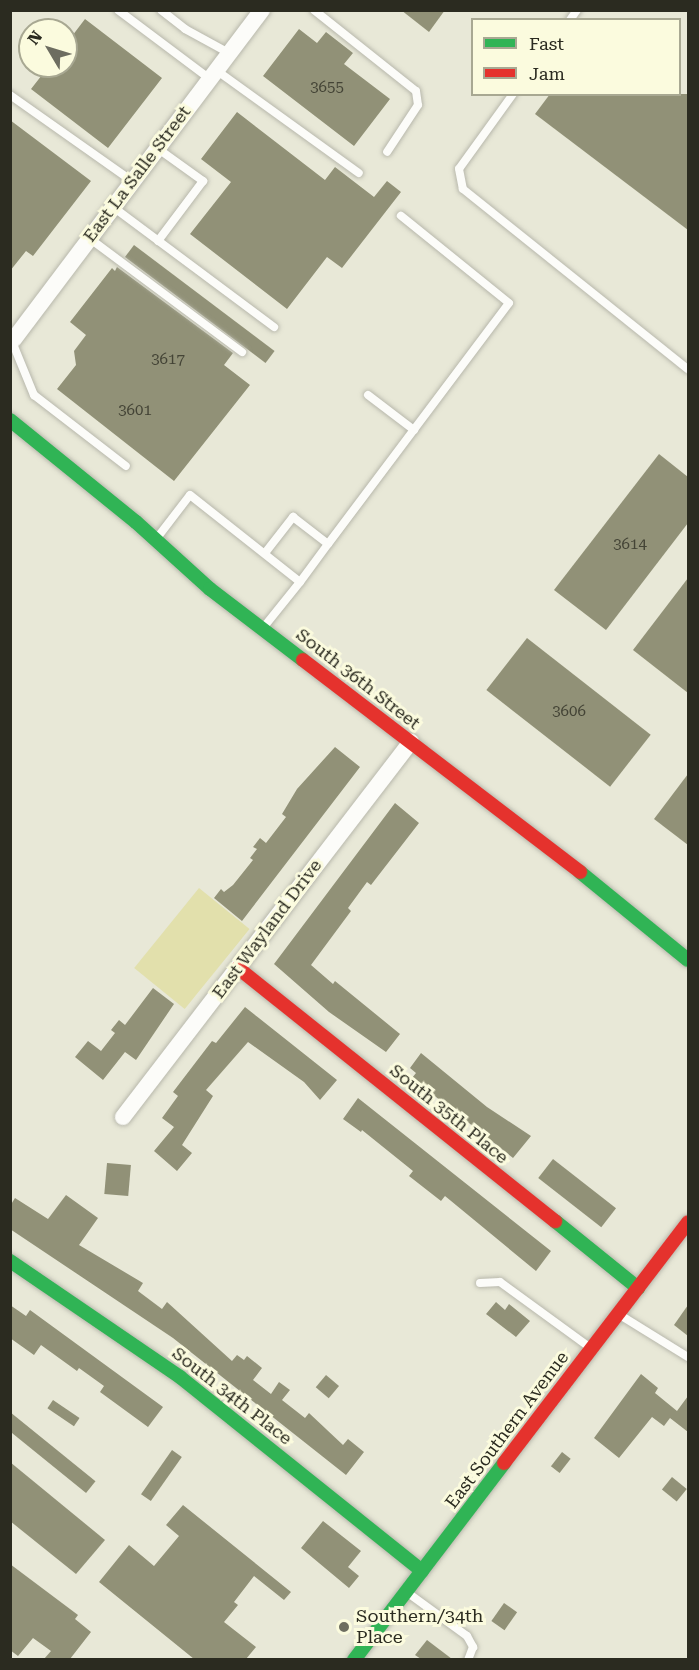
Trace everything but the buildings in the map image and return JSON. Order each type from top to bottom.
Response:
[{"type":"street","name":"East La Salle Street","points":[[12,339],[262,10]]},
{"type":"street","name":"South 36th Street","points":[[10,420],[263,629],[688,960]]},
{"type":"street","name":"East Wayland Drive","points":[[123,1117],[411,742]]},
{"type":"street","name":"South 35th Place","points":[[238,968],[639,1288]]},
{"type":"street","name":"East Southern Avenue","points":[[354,1659],[688,1222]]},
{"type":"street","name":"South 34th Place","points":[[10,1261],[180,1377],[422,1571]]},
{"type":"lane","points":[[118,10],[359,173]]},
{"type":"lane","points":[[161,10],[185,29],[229,53]]},
{"type":"lane","points":[[315,10],[416,91],[418,105],[387,152]]},
{"type":"lane","points":[[10,95],[132,181]]},
{"type":"lane","points":[[512,96],[459,169],[463,189],[688,369]]},
{"type":"lane","points":[[157,148],[203,181],[158,241]]},
{"type":"lane","points":[[113,207],[274,327]]},
{"type":"lane","points":[[263,629],[508,303],[401,216]]},
{"type":"lane","points":[[89,238],[242,352]]},
{"type":"lane","points":[[12,339],[24,378],[34,395],[126,466]]},
{"type":"lane","points":[[368,395],[414,430]]},
{"type":"lane","points":[[156,540],[190,495],[300,582]]},
{"type":"lane","points":[[265,554],[293,517],[328,544]]},
{"type":"lane","points":[[480,1283],[500,1282],[592,1349]]},
{"type":"lane","points":[[619,1314],[688,1357]]},
{"type":"lane","points":[[406,1591],[466,1636],[473,1647],[468,1659]]},
{"type":"shaded area","points":[[199,888],[250,929],[185,1009],[134,968]]},
{"type":"traffic: fast","points":[[10,420],[136,522],[210,589],[303,660]]},
{"type":"traffic: fast","points":[[580,872],[688,960]]},
{"type":"traffic: fast","points":[[555,1221],[638,1288]]},
{"type":"traffic: fast","points":[[10,1261],[180,1377],[422,1571]]},
{"type":"traffic: fast","points":[[354,1660],[504,1463]]},
{"type":"traffic: jam","points":[[303,660],[580,872]]},
{"type":"traffic: jam","points":[[238,968],[555,1221]]},
{"type":"traffic: jam","points":[[504,1463],[688,1222]]},
{"type":"place","name":"Southern/34th Place","points":[[344,1627]]}]
